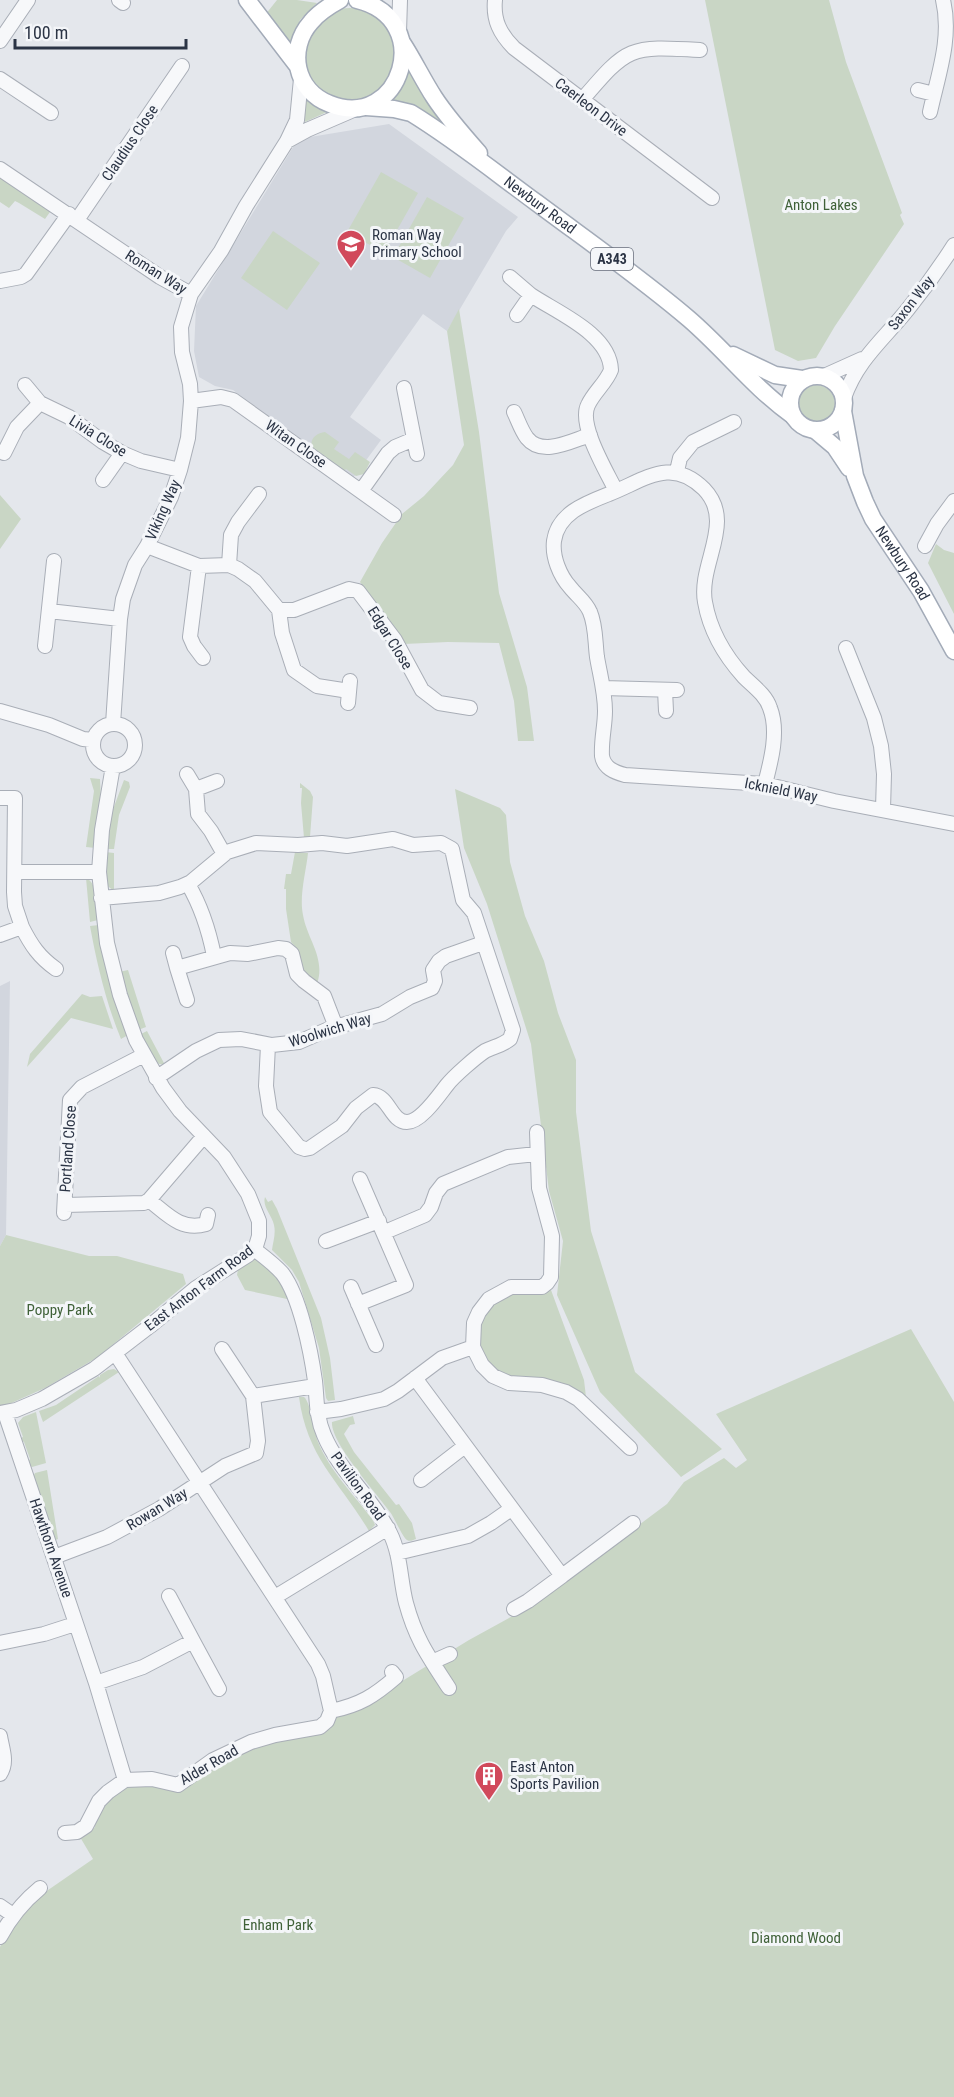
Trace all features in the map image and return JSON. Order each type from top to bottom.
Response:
[{"type":"main road","name":"A343","points":[[247,0],[299,71],[312,94],[344,108],[362,107]]},
{"type":"main road","points":[[299,71],[298,46],[307,27],[318,14],[340,0]]},
{"type":"main road","name":"A343","points":[[357,0],[380,10],[401,38]]},
{"type":"main road","points":[[362,107],[385,94],[397,80],[403,63],[401,38]]},
{"type":"main road","name":"Newbury Road","points":[[401,38],[433,96],[447,116],[497,174]]},
{"type":"main road","name":"Newbury Road","points":[[362,107],[411,113],[497,174],[658,293],[792,415]]},
{"type":"main road","name":"Newbury Road","points":[[723,350],[775,375],[802,379]]},
{"type":"main road","name":"A343","points":[[802,379],[811,376],[822,377]]},
{"type":"main road","points":[[816,431],[836,424],[844,404],[836,385],[822,377]]},
{"type":"main road","points":[[792,415],[790,398],[796,384],[802,379]]},
{"type":"main road","name":"Newbury Road","points":[[844,404],[855,476]]},
{"type":"main road","name":"A343","points":[[792,415],[801,426],[816,431]]},
{"type":"main road","name":"Newbury Road","points":[[816,431],[835,447],[855,476],[873,519],[915,581],[954,651]]},
{"type":"street","points":[[0,41],[28,0]]},
{"type":"street","points":[[400,0],[401,38]]},
{"type":"street","name":"Caerleon Drive","points":[[495,0],[497,26],[507,42],[712,198]]},
{"type":"street","points":[[930,112],[946,42],[947,21],[944,0]]},
{"type":"street","points":[[582,100],[615,62],[635,51],[656,48],[700,50]]},
{"type":"street","name":"Claudius Close","points":[[0,281],[26,274],[73,217],[182,66]]},
{"type":"street","points":[[288,141],[297,120],[299,71]]},
{"type":"street","points":[[0,79],[51,113]]},
{"type":"street","points":[[918,90],[934,94]]},
{"type":"street","points":[[288,141],[307,130],[362,107]]},
{"type":"street","name":"Roman Way","points":[[0,169],[160,277],[191,294],[221,251],[246,206],[288,141]]},
{"type":"street","name":"Saxon Way","points":[[844,404],[851,379],[864,358],[908,309],[954,245]]},
{"type":"street","points":[[510,277],[531,296],[590,333],[603,346],[610,359],[609,376],[586,407],[585,422],[616,491]]},
{"type":"street","name":"Viking Way","points":[[113,724],[123,599],[135,566],[171,497],[188,438],[190,384],[181,327],[191,294]]},
{"type":"street","points":[[517,315],[531,296]]},
{"type":"street","name":"Saxon Way","points":[[822,377],[864,358]]},
{"type":"street","name":"Livia Close","points":[[25,385],[40,403],[69,417],[122,453],[141,461],[180,470]]},
{"type":"street","points":[[404,388],[417,454]]},
{"type":"street","name":"Witan Close","points":[[191,401],[221,397],[233,400],[394,515]]},
{"type":"street","points":[[4,453],[17,427],[40,403]]},
{"type":"street","points":[[514,412],[526,437],[540,447],[547,448],[590,435]]},
{"type":"street","points":[[677,471],[680,458],[693,442],[734,422]]},
{"type":"street","points":[[361,491],[388,453],[395,447],[414,439]]},
{"type":"street","points":[[103,480],[122,453]]},
{"type":"street","points":[[666,711],[671,690],[603,688],[591,614],[587,605],[563,576],[557,563],[554,546],[557,530],[568,514],[656,474],[677,471],[685,474],[703,488],[717,513],[717,533],[706,568],[705,603],[713,631],[722,648],[734,665],[763,696],[770,708],[773,735],[765,784]]},
{"type":"street","points":[[229,565],[231,535],[237,522],[259,494]]},
{"type":"street","points":[[925,546],[936,524],[954,501]]},
{"type":"street","points":[[147,546],[199,566],[229,565],[238,569],[255,582],[279,610],[282,633],[294,670],[317,686],[349,692]]},
{"type":"street","points":[[45,646],[54,561]]},
{"type":"street","points":[[199,566],[190,637],[203,658]]},
{"type":"street","name":"Edgar Close","points":[[279,610],[294,610],[349,588],[358,591],[395,640],[422,690],[439,703],[470,708]]},
{"type":"street","points":[[49,611],[120,620]]},
{"type":"street","points":[[846,648],[874,718],[881,746],[884,774],[883,809]]},
{"type":"street","name":"Icknield Way","points":[[603,688],[605,712],[603,760],[608,768],[625,775],[765,784],[834,801],[954,824]]},
{"type":"street","points":[[0,711],[49,725],[83,739],[93,740]]},
{"type":"street","points":[[113,724],[121,726],[129,730],[135,745],[133,754],[121,765],[104,764],[97,758],[93,749],[93,740],[101,729],[113,724]]},
{"type":"street","name":"East Anton Farm Road","points":[[3,1413],[52,1394],[116,1353],[185,1296],[244,1258],[254,1249],[259,1236],[260,1227],[257,1214],[233,1170],[224,1157],[173,1102],[156,1078],[131,1027],[115,979],[107,943],[99,872],[101,838],[113,766]]},
{"type":"street","points":[[187,774],[196,789],[198,814],[224,854]]},
{"type":"street","points":[[196,789],[217,781]]},
{"type":"street","points":[[0,798],[15,798],[15,906],[22,927],[34,950],[56,969]]},
{"type":"street","points":[[101,898],[159,893],[188,884],[224,854],[244,845],[261,842],[298,845],[327,843],[347,846],[393,839],[413,845],[444,844],[452,849],[463,900],[473,912],[490,958],[513,1034],[504,1043],[477,1057],[448,1084],[434,1103],[413,1121],[400,1120],[382,1098],[373,1095],[356,1108],[335,1132],[310,1148],[301,1148],[275,1120],[268,1107],[266,1086],[268,1045]]},
{"type":"street","points":[[15,872],[99,872]]},
{"type":"street","points":[[188,884],[203,916],[214,956]]},
{"type":"street","points":[[0,935],[22,927]]},
{"type":"street","name":"Woolwich Way","points":[[156,1078],[196,1051],[219,1040],[241,1039],[268,1045],[299,1042],[336,1027],[380,1015],[410,997],[430,989],[435,981],[434,970],[441,959],[483,943]]},
{"type":"street","points":[[177,968],[230,953],[286,949],[293,956],[299,976],[326,999],[336,1027]]},
{"type":"street","points":[[172,953],[188,1000]]},
{"type":"street","name":"Portland Close","points":[[144,1055],[82,1087],[70,1100],[64,1209],[144,1203],[149,1200]]},
{"type":"street","points":[[537,1132],[539,1188],[552,1236],[551,1277],[549,1282],[542,1287],[511,1287],[489,1299],[474,1323],[473,1347],[482,1365],[493,1377],[508,1383],[547,1385],[566,1392],[578,1399],[630,1448]]},
{"type":"street","points":[[204,1136],[149,1200],[176,1221],[193,1227],[206,1224],[208,1215]]},
{"type":"street","points":[[326,1241],[425,1215],[443,1184],[508,1157],[536,1154]]},
{"type":"street","points":[[358,1304],[406,1285],[360,1179]]},
{"type":"street","name":"Pavilion Road","points":[[254,1249],[279,1270],[288,1284],[304,1326],[315,1386],[317,1412],[323,1434],[332,1452],[388,1528],[397,1553],[411,1622],[421,1646],[449,1688]]},
{"type":"street","points":[[351,1287],[376,1345]]},
{"type":"street","points":[[317,1412],[379,1401],[398,1391],[442,1358],[473,1347]]},
{"type":"street","points":[[222,1349],[253,1396],[315,1386]]},
{"type":"street","points":[[116,1353],[321,1671],[331,1711]]},
{"type":"street","points":[[415,1378],[562,1576]]},
{"type":"street","name":"Rowan Way","points":[[54,1557],[107,1537],[159,1509],[233,1462],[256,1453],[258,1441],[253,1396]]},
{"type":"street","name":"Hawthorn Avenue","points":[[3,1413],[96,1683],[125,1780]]},
{"type":"street","points":[[421,1480],[465,1446]]},
{"type":"street","points":[[397,1553],[468,1536],[491,1524],[511,1509]]},
{"type":"street","points":[[514,1609],[633,1523]]},
{"type":"street","points":[[275,1597],[388,1528]]},
{"type":"street","points":[[169,1596],[219,1689]]},
{"type":"street","points":[[0,1643],[44,1634],[75,1624]]},
{"type":"street","points":[[96,1683],[143,1667],[194,1641]]},
{"type":"street","points":[[432,1662],[450,1654]]},
{"type":"street","name":"Alder Road","points":[[125,1780],[147,1778],[180,1784],[213,1760],[251,1742],[320,1727],[327,1721],[331,1711],[358,1705],[380,1691],[396,1677],[392,1672]]},
{"type":"street","points":[[0,1736],[4,1760],[0,1774]]},
{"type":"street","points":[[65,1833],[77,1832],[86,1826],[103,1797],[125,1780]]},
{"type":"street","points":[[0,1937],[13,1915],[40,1888]]},
{"type":"street","points":[[0,1906],[13,1915]]},
{"type":"shaded area","name":"Roman Way Primary School","points":[[389,124],[518,217],[506,231],[447,331],[423,314],[350,417],[381,440],[353,478],[233,390],[215,386],[199,377],[194,351],[196,306],[298,139]]},
{"type":"shaded area","points":[[10,981],[6,1235],[0,1246],[0,986]]},
{"type":"green space","points":[[277,0],[317,3],[300,20],[290,47],[265,15]]},
{"type":"green space","name":"Anton Lakes","points":[[705,0],[829,0],[846,62],[902,213],[900,215],[904,224],[816,358],[798,361],[775,350]]},
{"type":"green space","points":[[350,8],[368,12],[382,22],[392,36],[396,54],[392,72],[382,86],[368,96],[350,100],[332,96],[318,86],[308,72],[304,54],[308,36],[318,22],[332,12]]},
{"type":"green space","points":[[408,66],[443,124],[443,125],[387,101]]},
{"type":"green space","points":[[305,97],[329,111],[305,122]]},
{"type":"green space","points":[[381,172],[418,193],[384,253],[347,232]]},
{"type":"green space","points":[[0,176],[50,212],[45,219],[15,201],[9,208],[0,202]]},
{"type":"green space","points":[[427,197],[464,218],[430,278],[393,257]]},
{"type":"green space","points":[[273,231],[320,263],[287,310],[241,278]]},
{"type":"green space","points":[[459,309],[479,432],[499,593],[527,687],[534,741],[518,741],[514,701],[499,643],[404,644],[360,582],[402,514],[424,496],[453,465],[464,445],[447,331]]},
{"type":"green space","points":[[816,385],[830,390],[835,404],[830,418],[816,423],[802,418],[797,404],[802,390]]},
{"type":"green space","points":[[325,432],[339,442],[334,449],[349,459],[355,452],[370,462],[364,474],[356,476],[346,469],[344,471],[313,449],[314,437]]},
{"type":"green space","points":[[0,495],[21,519],[0,549]]},
{"type":"green space","points":[[936,544],[954,553],[954,614],[928,563]]},
{"type":"green space","points":[[90,778],[100,779],[101,800],[96,848],[86,847],[94,791]]},
{"type":"green space","points":[[124,780],[129,782],[130,787],[119,815],[114,849],[106,849],[112,812]]},
{"type":"green space","points":[[300,783],[310,791],[313,797],[310,837],[304,838],[302,788],[300,788]]},
{"type":"green space","points":[[455,789],[500,808],[506,815],[510,862],[525,916],[544,961],[558,1013],[576,1060],[576,1112],[591,1231],[635,1372],[722,1449],[681,1477],[600,1392],[557,1295],[563,1241],[549,1191],[531,1044],[487,904],[464,848]]},
{"type":"green space","points":[[105,852],[114,853],[114,891],[105,884]]},
{"type":"green space","points":[[295,852],[308,853],[302,908],[305,924],[318,957],[317,984],[304,974],[298,950],[291,942],[286,909],[286,889],[284,889],[286,874],[291,874]]},
{"type":"green space","points":[[86,878],[93,885],[97,903],[98,920],[90,922]]},
{"type":"green space","points":[[99,925],[128,1035],[121,1039],[106,997],[90,926]]},
{"type":"green space","points":[[128,970],[146,1027],[138,1030],[119,972]]},
{"type":"green space","points":[[82,994],[90,997],[102,996],[113,1029],[71,1018],[27,1067],[30,1054]]},
{"type":"green space","points":[[147,1031],[165,1065],[155,1063],[139,1035]]},
{"type":"green space","points":[[265,1197],[268,1202],[272,1200],[277,1209],[321,1318],[330,1358],[335,1400],[328,1401],[326,1398],[319,1348],[299,1282],[292,1270],[272,1250],[275,1228],[264,1201]]},
{"type":"green space","name":"Poppy Park","points":[[6,1235],[89,1256],[117,1256],[183,1274],[186,1284],[98,1357],[45,1388],[7,1405],[0,1405],[0,1246]]},
{"type":"green space","points":[[257,1259],[274,1271],[290,1298],[245,1290],[237,1275],[238,1269]]},
{"type":"green space","points":[[551,1290],[584,1380],[586,1397],[502,1376],[482,1358],[477,1333],[485,1309],[508,1293]]},
{"type":"green space","points":[[911,1329],[954,1402],[954,2097],[0,2097],[0,1947],[7,1933],[38,1897],[93,1859],[80,1837],[91,1827],[93,1829],[95,1827],[93,1824],[101,1811],[116,1793],[124,1788],[143,1785],[171,1790],[226,1759],[265,1743],[330,1729],[337,1716],[386,1691],[469,1640],[529,1607],[667,1504],[684,1482],[724,1458],[736,1468],[747,1460],[716,1414]]},
{"type":"green space","points":[[114,1369],[119,1372],[43,1422],[39,1411],[56,1405],[99,1376],[100,1378],[100,1375],[108,1370]]},
{"type":"green space","points":[[299,1397],[304,1397],[306,1400],[318,1442],[329,1463],[373,1520],[375,1525],[369,1531],[317,1453],[309,1437]]},
{"type":"green space","points":[[36,1412],[46,1463],[32,1467],[27,1464],[30,1459],[24,1442],[19,1439],[23,1437],[18,1423],[23,1417]]},
{"type":"green space","points":[[353,1416],[355,1424],[350,1425],[344,1434],[354,1452],[396,1505],[399,1504],[412,1523],[416,1539],[409,1541],[405,1538],[390,1512],[355,1468],[338,1442],[332,1422]]},
{"type":"green space","points":[[47,1470],[58,1539],[53,1541],[48,1517],[44,1515],[32,1479],[35,1473]]},
{"type":"place","name":"Roman Way Primary School","points":[[351,270]]},
{"type":"place","name":"East Anton Sports Pavilion","points":[[489,1802]]},
{"type":"park label","name":"Enham Park","points":[[278,1925]]},
{"type":"park label","name":"Diamond Wood","points":[[796,1938]]}]
